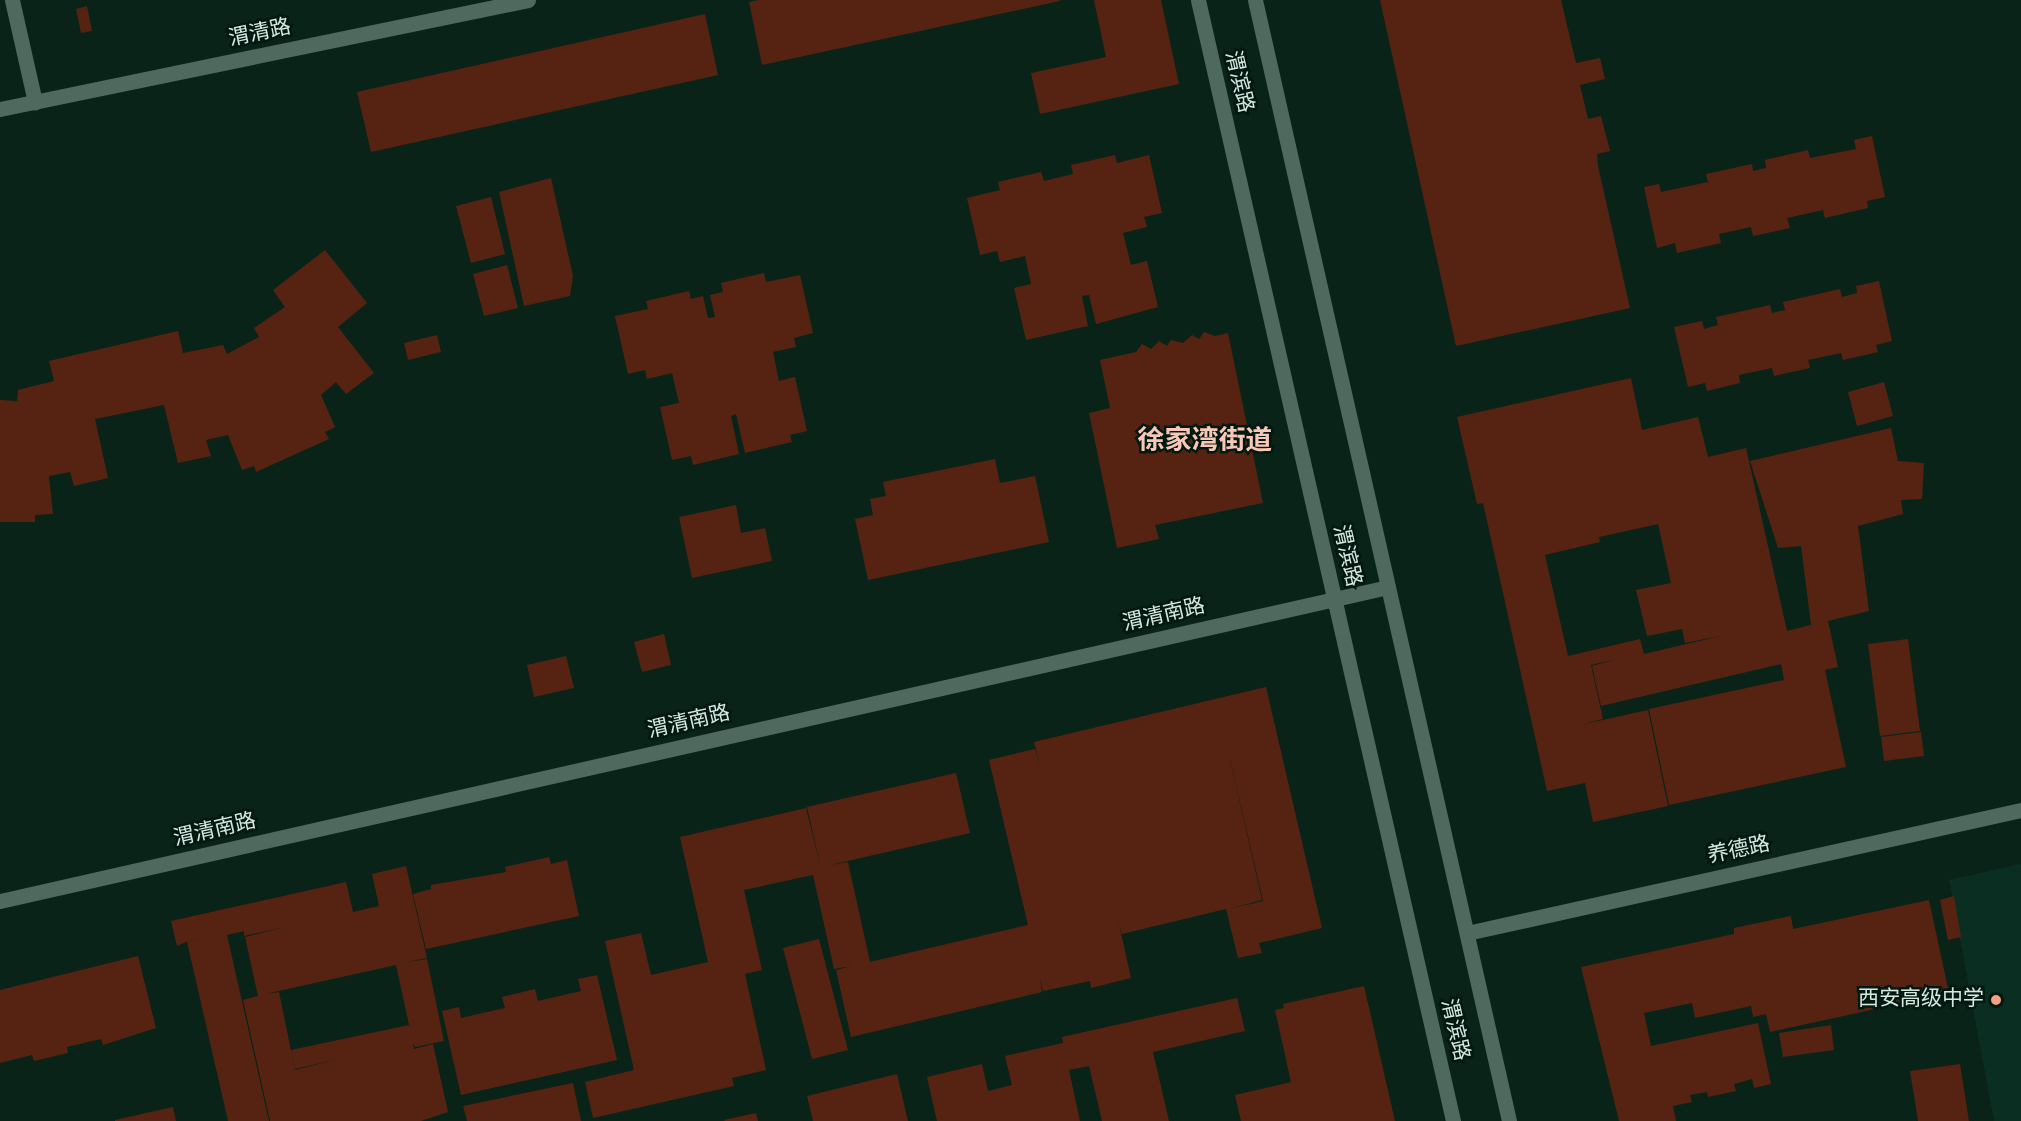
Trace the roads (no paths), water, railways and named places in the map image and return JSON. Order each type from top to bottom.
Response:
[{"type":"street","points":[[12,0],[35,102]]},
{"type":"street","name":"渭清路","points":[[0,109],[528,0]]},
{"type":"street","name":"渭滨路","points":[[1198,0],[1453,1121]]},
{"type":"street","name":"渭滨路","points":[[1255,0],[1509,1121]]},
{"type":"street","name":"渭清南路","points":[[0,901],[1388,587]]},
{"type":"street","name":"养德路","points":[[1467,933],[2021,810]]},
{"type":"place","name":"西安高级中学","points":[[1996,1000]]},
{"type":"district","name":"徐家湾街道","points":[[1205,443]]}]
